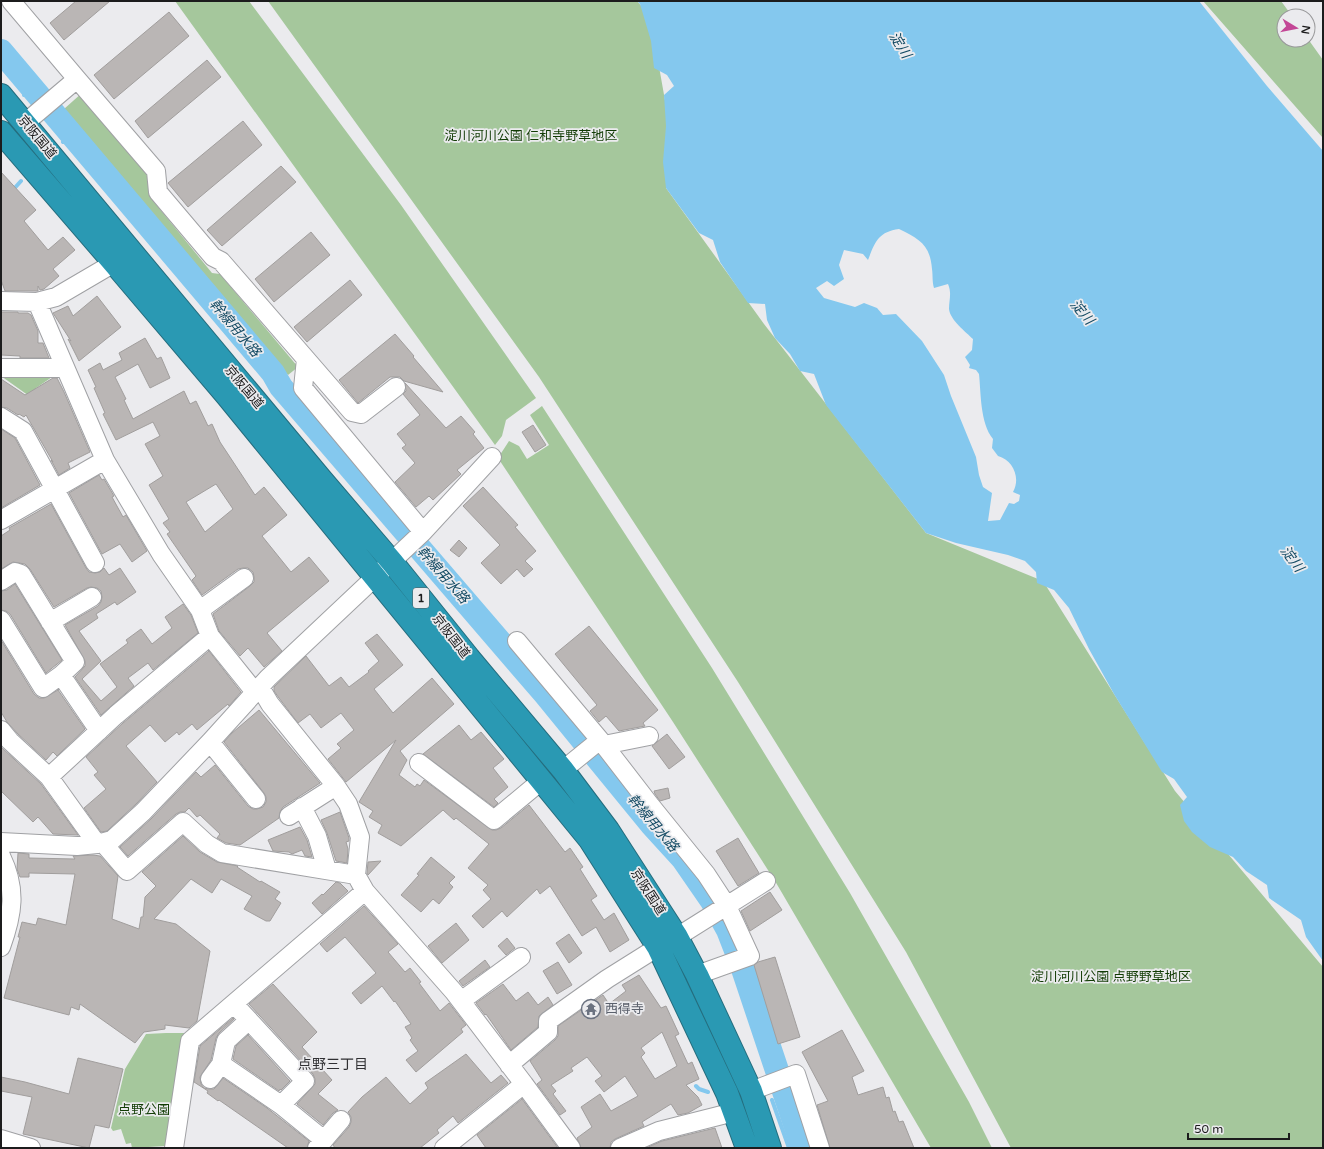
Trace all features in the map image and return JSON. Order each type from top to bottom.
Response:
[{"type":"highway","name":"京阪国道","points":[[1,95],[32,117],[321,479],[399,555],[468,658],[569,764],[608,830],[677,937],[759,1088],[770,1148]]},
{"type":"highway","name":"京阪国道","points":[[1,132],[226,396],[590,840],[658,947],[728,1093],[747,1148]]},
{"type":"street","points":[[11,1],[156,171],[158,192],[213,257],[221,261],[352,412],[360,414],[396,387]]},
{"type":"street","points":[[32,117],[76,79]]},
{"type":"street","points":[[1,302],[37,302],[56,297],[114,263]]},
{"type":"street","points":[[37,302],[105,460],[161,554],[200,610],[210,636],[270,704],[336,786],[348,804],[360,837],[356,875],[365,891],[460,1001],[571,1148]]},
{"type":"street","points":[[306,359],[303,388],[422,534]]},
{"type":"street","points":[[1,368],[65,368]]},
{"type":"street","points":[[1,417],[23,431],[95,563]]},
{"type":"street","points":[[1,842],[77,846],[100,844],[112,840],[143,812],[210,742],[257,689],[422,534],[492,457]]},
{"type":"street","points":[[1,520],[105,460]]},
{"type":"street","points":[[1,582],[15,572],[21,574],[75,662],[61,675],[43,688],[1,620]]},
{"type":"street","points":[[200,610],[244,578]]},
{"type":"street","points":[[50,622],[92,597]]},
{"type":"street","points":[[49,777],[99,731],[210,636]]},
{"type":"street","points":[[516,641],[602,743],[706,874],[727,906],[750,956],[697,975]]},
{"type":"street","points":[[61,675],[99,731]]},
{"type":"street","points":[[1,730],[10,741],[49,777],[100,844],[127,871],[183,822],[207,844],[222,853],[356,875]]},
{"type":"street","points":[[569,764],[602,743],[649,736]]},
{"type":"street","points":[[210,742],[256,798]]},
{"type":"street","points":[[419,763],[494,820],[541,781]]},
{"type":"street","points":[[327,870],[317,836],[296,812],[336,786]]},
{"type":"street","points":[[1,856],[10,879],[6,889],[12,894],[8,926],[1,947]]},
{"type":"street","points":[[677,937],[766,881]]},
{"type":"street","points":[[174,1148],[190,1041],[365,891]]},
{"type":"street","points":[[509,1065],[548,1032],[548,1021],[607,979],[658,947]]},
{"type":"street","points":[[460,1001],[521,957]]},
{"type":"street","points":[[234,1004],[305,1081],[281,1106]]},
{"type":"street","points":[[210,1078],[221,1064],[226,1041],[249,1020]]},
{"type":"street","points":[[221,1064],[281,1106],[321,1144],[342,1120]]},
{"type":"street","points":[[759,1088],[796,1074],[820,1148]]},
{"type":"street","points":[[444,1148],[524,1084]]},
{"type":"street","points":[[620,1148],[659,1131],[734,1112]]},
{"type":"street","points":[[1,1139],[32,1148]]},
{"type":"green space","points":[[175,1],[249,1],[401,205],[536,398],[506,420],[502,436],[495,445]]},
{"type":"green space","points":[[268,1],[637,1],[650,16],[666,106],[666,188],[764,324],[926,533],[1043,581],[1175,791],[1323,967],[1323,1148],[1011,1148],[906,952],[738,682],[539,377]]},
{"type":"green space","points":[[1203,1],[1281,1],[1286,8],[1276,8],[1276,48],[1314,48],[1323,60],[1323,138]]},
{"type":"green space","points":[[82,93],[153,177],[154,202],[212,273],[220,274],[298,367],[288,375],[64,109]]},
{"type":"green space","points":[[55,375],[36,388],[46,408],[1,376]]},
{"type":"green space","points":[[542,406],[712,668],[850,893],[969,1102],[992,1148],[931,1148],[775,881],[673,722],[498,458],[509,441],[519,446],[527,459],[549,445],[530,415]]},
{"type":"green space","name":"点野公園","points":[[187,1033],[165,1146],[132,1148],[131,1143],[126,1144],[121,1129],[113,1131],[111,1128],[125,1069],[146,1034]]},
{"type":"water","name":"淀川","points":[[637,1],[1199,1],[1267,86],[1323,151],[1323,961],[1306,937],[1301,920],[1269,898],[1267,885],[1246,871],[1233,857],[1210,847],[1192,832],[1184,821],[1180,805],[1187,797],[1174,779],[1162,772],[1114,694],[1089,649],[1069,608],[1054,590],[1037,583],[1036,572],[1025,561],[1008,555],[956,543],[926,533],[826,405],[814,374],[800,371],[790,354],[775,338],[767,320],[765,304],[748,303],[720,262],[713,240],[699,233],[666,188],[663,162],[666,126],[664,95],[674,86],[667,75],[654,68],[651,41],[640,4]],"holes":[[[899,229],[918,239],[926,248],[931,261],[934,288],[948,284],[950,293],[950,313],[959,326],[973,339],[972,350],[965,357],[970,365],[969,368],[976,370],[979,374],[983,416],[993,439],[992,448],[998,456],[1008,461],[1014,470],[1016,481],[1013,492],[1020,495],[1019,501],[1014,504],[1009,503],[1000,520],[988,521],[992,493],[983,487],[976,457],[944,375],[922,341],[896,314],[883,315],[877,308],[864,303],[855,307],[824,298],[816,288],[827,281],[834,286],[844,279],[839,265],[844,250],[863,254],[868,260],[875,243],[882,235],[892,230]]]},
{"type":"building","points":[[76,1],[110,1],[64,40],[50,23]]},
{"type":"building","points":[[169,12],[189,36],[114,99],[94,75]]},
{"type":"building","points":[[207,60],[221,77],[148,138],[135,121]]},
{"type":"building","points":[[243,121],[262,145],[188,207],[168,183]]},
{"type":"building","points":[[281,166],[296,182],[222,246],[207,230]]},
{"type":"building","points":[[1,172],[36,210],[24,221],[48,250],[63,237],[75,250],[53,269],[59,276],[44,289],[40,290],[38,286],[38,291],[5,291],[1,280]]},
{"type":"building","points":[[311,232],[330,255],[274,302],[255,279]]},
{"type":"building","points":[[350,280],[362,295],[307,342],[294,327]]},
{"type":"building","points":[[97,296],[121,327],[79,361],[68,339],[71,341],[53,313],[68,306],[73,316]]},
{"type":"building","points":[[2,312],[28,313],[31,315],[38,331],[38,343],[43,343],[49,358],[20,358],[20,356],[1,355]]},
{"type":"building","points":[[395,334],[443,392],[404,381],[400,377],[390,377],[358,403],[339,380]]},
{"type":"building","points":[[145,338],[157,359],[161,357],[170,378],[150,388],[138,364],[115,377],[126,399],[124,400],[133,419],[184,391],[190,404],[196,401],[208,426],[212,424],[220,442],[255,495],[264,487],[287,515],[262,536],[291,572],[309,557],[329,581],[267,633],[282,651],[264,667],[248,648],[240,656],[219,631],[213,614],[254,582],[253,572],[248,568],[238,569],[202,595],[192,580],[196,576],[167,534],[170,532],[163,523],[169,519],[149,485],[163,476],[145,444],[160,436],[153,422],[116,440],[103,414],[105,413],[88,370],[100,363],[103,370],[122,360],[119,353]],"holes":[[[216,484],[233,509],[205,532],[186,502]]]},
{"type":"building","points":[[53,378],[57,378],[64,392],[90,452],[68,463],[70,468],[59,475],[26,415],[24,417],[7,408],[1,407],[1,379],[25,395]]},
{"type":"building","points":[[405,383],[446,428],[461,416],[475,432],[473,434],[484,448],[457,470],[461,474],[433,500],[429,496],[416,507],[395,482],[415,463],[402,448],[406,445],[397,434],[420,415],[403,394],[406,391]]},
{"type":"building","points":[[533,425],[546,445],[535,452],[522,432]]},
{"type":"building","points":[[1,429],[15,438],[40,485],[1,508]]},
{"type":"building","points":[[99,475],[102,480],[104,479],[114,496],[112,497],[123,517],[126,515],[147,551],[132,562],[120,544],[102,554],[69,493]]},
{"type":"building","points":[[483,487],[518,525],[515,527],[536,551],[525,561],[533,569],[524,577],[517,569],[501,584],[481,563],[500,545],[463,506]]},
{"type":"building","points":[[51,504],[89,572],[100,572],[104,568],[109,575],[120,568],[136,592],[117,605],[115,602],[96,614],[98,618],[79,631],[101,661],[82,679],[101,701],[117,687],[100,664],[128,643],[126,640],[141,629],[152,644],[172,628],[165,617],[183,604],[191,615],[198,633],[153,670],[148,663],[128,678],[134,686],[101,715],[75,677],[85,666],[85,661],[65,625],[98,606],[102,597],[101,591],[97,588],[87,588],[54,607],[30,569],[25,564],[13,562],[1,569],[1,536],[10,530],[9,528]]},
{"type":"building","points":[[459,540],[467,548],[459,557],[450,550]]},
{"type":"building","points":[[15,584],[62,660],[46,673],[10,614],[1,610],[1,591],[7,590]]},
{"type":"building","points":[[589,626],[658,710],[643,723],[645,726],[619,731],[606,716],[599,722],[590,711],[597,705],[555,654]]},
{"type":"building","points":[[377,634],[403,665],[374,689],[393,713],[432,678],[454,704],[400,751],[407,760],[399,775],[415,787],[417,784],[420,786],[424,780],[492,830],[501,828],[529,805],[565,852],[570,848],[583,867],[580,869],[597,896],[591,900],[604,920],[614,913],[629,940],[610,952],[596,927],[582,936],[550,886],[540,894],[537,889],[507,917],[502,911],[483,928],[472,916],[491,899],[483,890],[488,885],[468,868],[489,844],[456,818],[454,820],[443,810],[401,846],[378,833],[382,825],[369,817],[373,811],[359,802],[396,740],[346,782],[328,759],[341,748],[337,744],[354,730],[341,713],[321,728],[310,714],[298,723],[274,691],[274,687],[306,656],[329,686],[341,677],[349,687],[369,672],[368,671],[379,661],[365,643]]},
{"type":"building","points":[[1,640],[34,694],[39,698],[44,698],[58,690],[85,729],[57,756],[53,752],[46,760],[18,734],[7,722],[1,712]]},
{"type":"building","points":[[209,651],[241,692],[229,706],[228,704],[197,730],[192,724],[179,735],[177,732],[165,742],[150,725],[126,746],[157,782],[107,831],[101,832],[84,808],[106,789],[94,775],[98,772],[86,757],[123,723]]},
{"type":"building","points":[[259,710],[320,783],[283,807],[279,818],[240,845],[226,843],[217,838],[220,834],[200,815],[197,817],[189,808],[185,812],[176,814],[128,856],[120,847],[151,819],[196,772],[201,777],[215,765],[248,806],[253,809],[263,807],[266,802],[264,793],[224,742],[232,733]]},
{"type":"building","points":[[459,725],[471,740],[481,732],[504,759],[493,768],[508,787],[494,799],[498,803],[494,807],[423,754]]},
{"type":"building","points":[[667,734],[685,757],[669,769],[652,746]]},
{"type":"building","points":[[1,747],[41,784],[78,835],[53,834],[38,817],[33,822],[1,791]]},
{"type":"building","points":[[668,788],[670,798],[660,801],[654,791]]},
{"type":"building","points":[[340,812],[349,838],[349,841],[346,842],[348,849],[347,863],[336,861],[321,820]]},
{"type":"building","points":[[300,827],[307,840],[312,857],[305,856],[302,850],[292,854],[289,852],[273,851],[268,840]]},
{"type":"building","points":[[183,836],[200,852],[217,862],[238,866],[237,867],[260,882],[261,881],[280,892],[275,899],[281,903],[270,921],[266,921],[244,909],[252,896],[221,879],[212,893],[191,879],[154,919],[176,924],[210,951],[197,1021],[189,1028],[165,1025],[165,1029],[144,1032],[135,1043],[80,1004],[79,1010],[71,1007],[69,1015],[4,998],[20,937],[18,937],[22,922],[36,925],[38,918],[66,925],[75,874],[29,873],[29,877],[20,877],[17,869],[18,853],[29,854],[29,858],[75,859],[73,856],[100,856],[118,876],[112,919],[139,929],[141,917],[143,917],[145,897],[156,886],[142,872]]},
{"type":"building","points":[[738,838],[759,873],[738,886],[716,851]]},
{"type":"building","points":[[431,857],[455,877],[449,883],[453,887],[439,904],[433,899],[421,912],[401,895],[419,875],[417,874]]},
{"type":"building","points":[[381,861],[368,875],[368,862]]},
{"type":"building","points":[[336,882],[340,883],[348,891],[322,914],[312,903],[322,894],[323,895]]},
{"type":"building","points":[[770,892],[782,910],[750,931],[741,911]]},
{"type":"building","points":[[364,906],[398,944],[388,952],[405,972],[410,968],[421,982],[419,983],[440,1011],[449,1003],[466,1025],[461,1029],[463,1032],[416,1072],[406,1060],[418,1051],[410,1040],[412,1038],[405,1027],[411,1024],[395,1001],[394,1002],[382,986],[361,1004],[352,993],[376,973],[345,937],[327,952],[320,944]]},
{"type":"building","points":[[456,923],[469,940],[442,963],[428,946]]},
{"type":"building","points":[[569,934],[582,953],[569,963],[556,943]]},
{"type":"building","points":[[507,938],[515,948],[506,955],[498,946]]},
{"type":"building","points":[[775,957],[800,1037],[778,1044],[754,965],[758,962]]},
{"type":"building","points":[[485,960],[490,967],[463,986],[459,981]]},
{"type":"building","points":[[558,962],[572,985],[557,994],[543,971]]},
{"type":"building","points":[[639,975],[661,1008],[666,1006],[679,1034],[675,1036],[688,1064],[692,1062],[699,1079],[686,1085],[698,1097],[702,1105],[688,1113],[678,1115],[671,1104],[642,1122],[644,1126],[615,1139],[611,1142],[610,1148],[581,1148],[577,1138],[592,1127],[581,1107],[600,1094],[611,1111],[638,1096],[625,1076],[604,1092],[595,1081],[602,1076],[587,1057],[571,1068],[573,1071],[551,1085],[556,1091],[553,1094],[566,1111],[560,1115],[537,1084],[542,1080],[530,1061],[555,1040],[558,1036],[558,1026],[603,995],[609,1004],[626,991],[622,985]],"holes":[[[662,1032],[677,1066],[655,1079],[641,1057],[645,1053],[641,1048]]]},
{"type":"building","points":[[273,984],[317,1032],[302,1047],[332,1080],[318,1094],[338,1110],[333,1113],[323,1125],[297,1104],[315,1084],[313,1074],[249,1004]]},
{"type":"building","points":[[503,984],[516,1001],[528,992],[538,1005],[548,997],[553,1005],[539,1016],[538,1027],[511,1050],[486,1014],[485,1015],[476,1003]]},
{"type":"building","points":[[233,1018],[234,1019],[219,1033],[216,1038],[211,1060],[200,1077],[201,1084],[204,1088],[214,1089],[223,1078],[267,1108],[309,1141],[307,1148],[288,1148],[219,1100],[218,1101],[207,1093],[208,1091],[194,1082],[200,1046]]},
{"type":"building","points":[[842,1030],[864,1071],[852,1077],[858,1095],[883,1087],[886,1098],[889,1097],[893,1112],[895,1111],[899,1122],[903,1121],[914,1148],[830,1148],[817,1105],[828,1101],[802,1052]]},
{"type":"building","points":[[248,1035],[290,1081],[281,1090],[280,1089],[279,1091],[233,1059],[236,1046]]},
{"type":"building","points":[[466,1054],[491,1083],[501,1075],[508,1083],[458,1123],[453,1116],[437,1130],[439,1133],[420,1148],[335,1148],[333,1145],[349,1127],[351,1122],[351,1117],[348,1112],[362,1097],[386,1077],[410,1104],[428,1088],[425,1083]]},
{"type":"building","points":[[78,1058],[123,1069],[109,1128],[95,1125],[89,1148],[23,1134],[32,1097],[1,1091],[1,1077],[69,1094]]},
{"type":"building","points":[[522,1099],[558,1148],[486,1148],[477,1135]]},
{"type":"building","points":[[715,1128],[722,1148],[646,1148],[662,1141]]},
{"type":"waterway","name":"幹線用水路","points":[[1,51],[273,373],[281,387],[545,694],[652,825],[683,859],[712,901],[728,930],[742,966],[803,1148]]},
{"type":"waterway","points":[[24,95],[36,92]]},
{"type":"waterway","points":[[63,142],[71,134]]},
{"type":"waterway","points":[[12,191],[21,181]]},
{"type":"waterway","points":[[696,1086],[699,1089],[708,1092]]},
{"type":"waterway","points":[[772,1100],[789,1148]]},
{"type":"place","name":"西得寺","points":[[591,1009]]},
{"type":"district","name":"点野三丁目","points":[[333,1064]]},
{"type":"park label","name":"淀川河川公園 仁和寺野草地区","points":[[531,136]]},
{"type":"park label","name":"淀川河川公園 点野野草地区","points":[[1111,977]]}]
